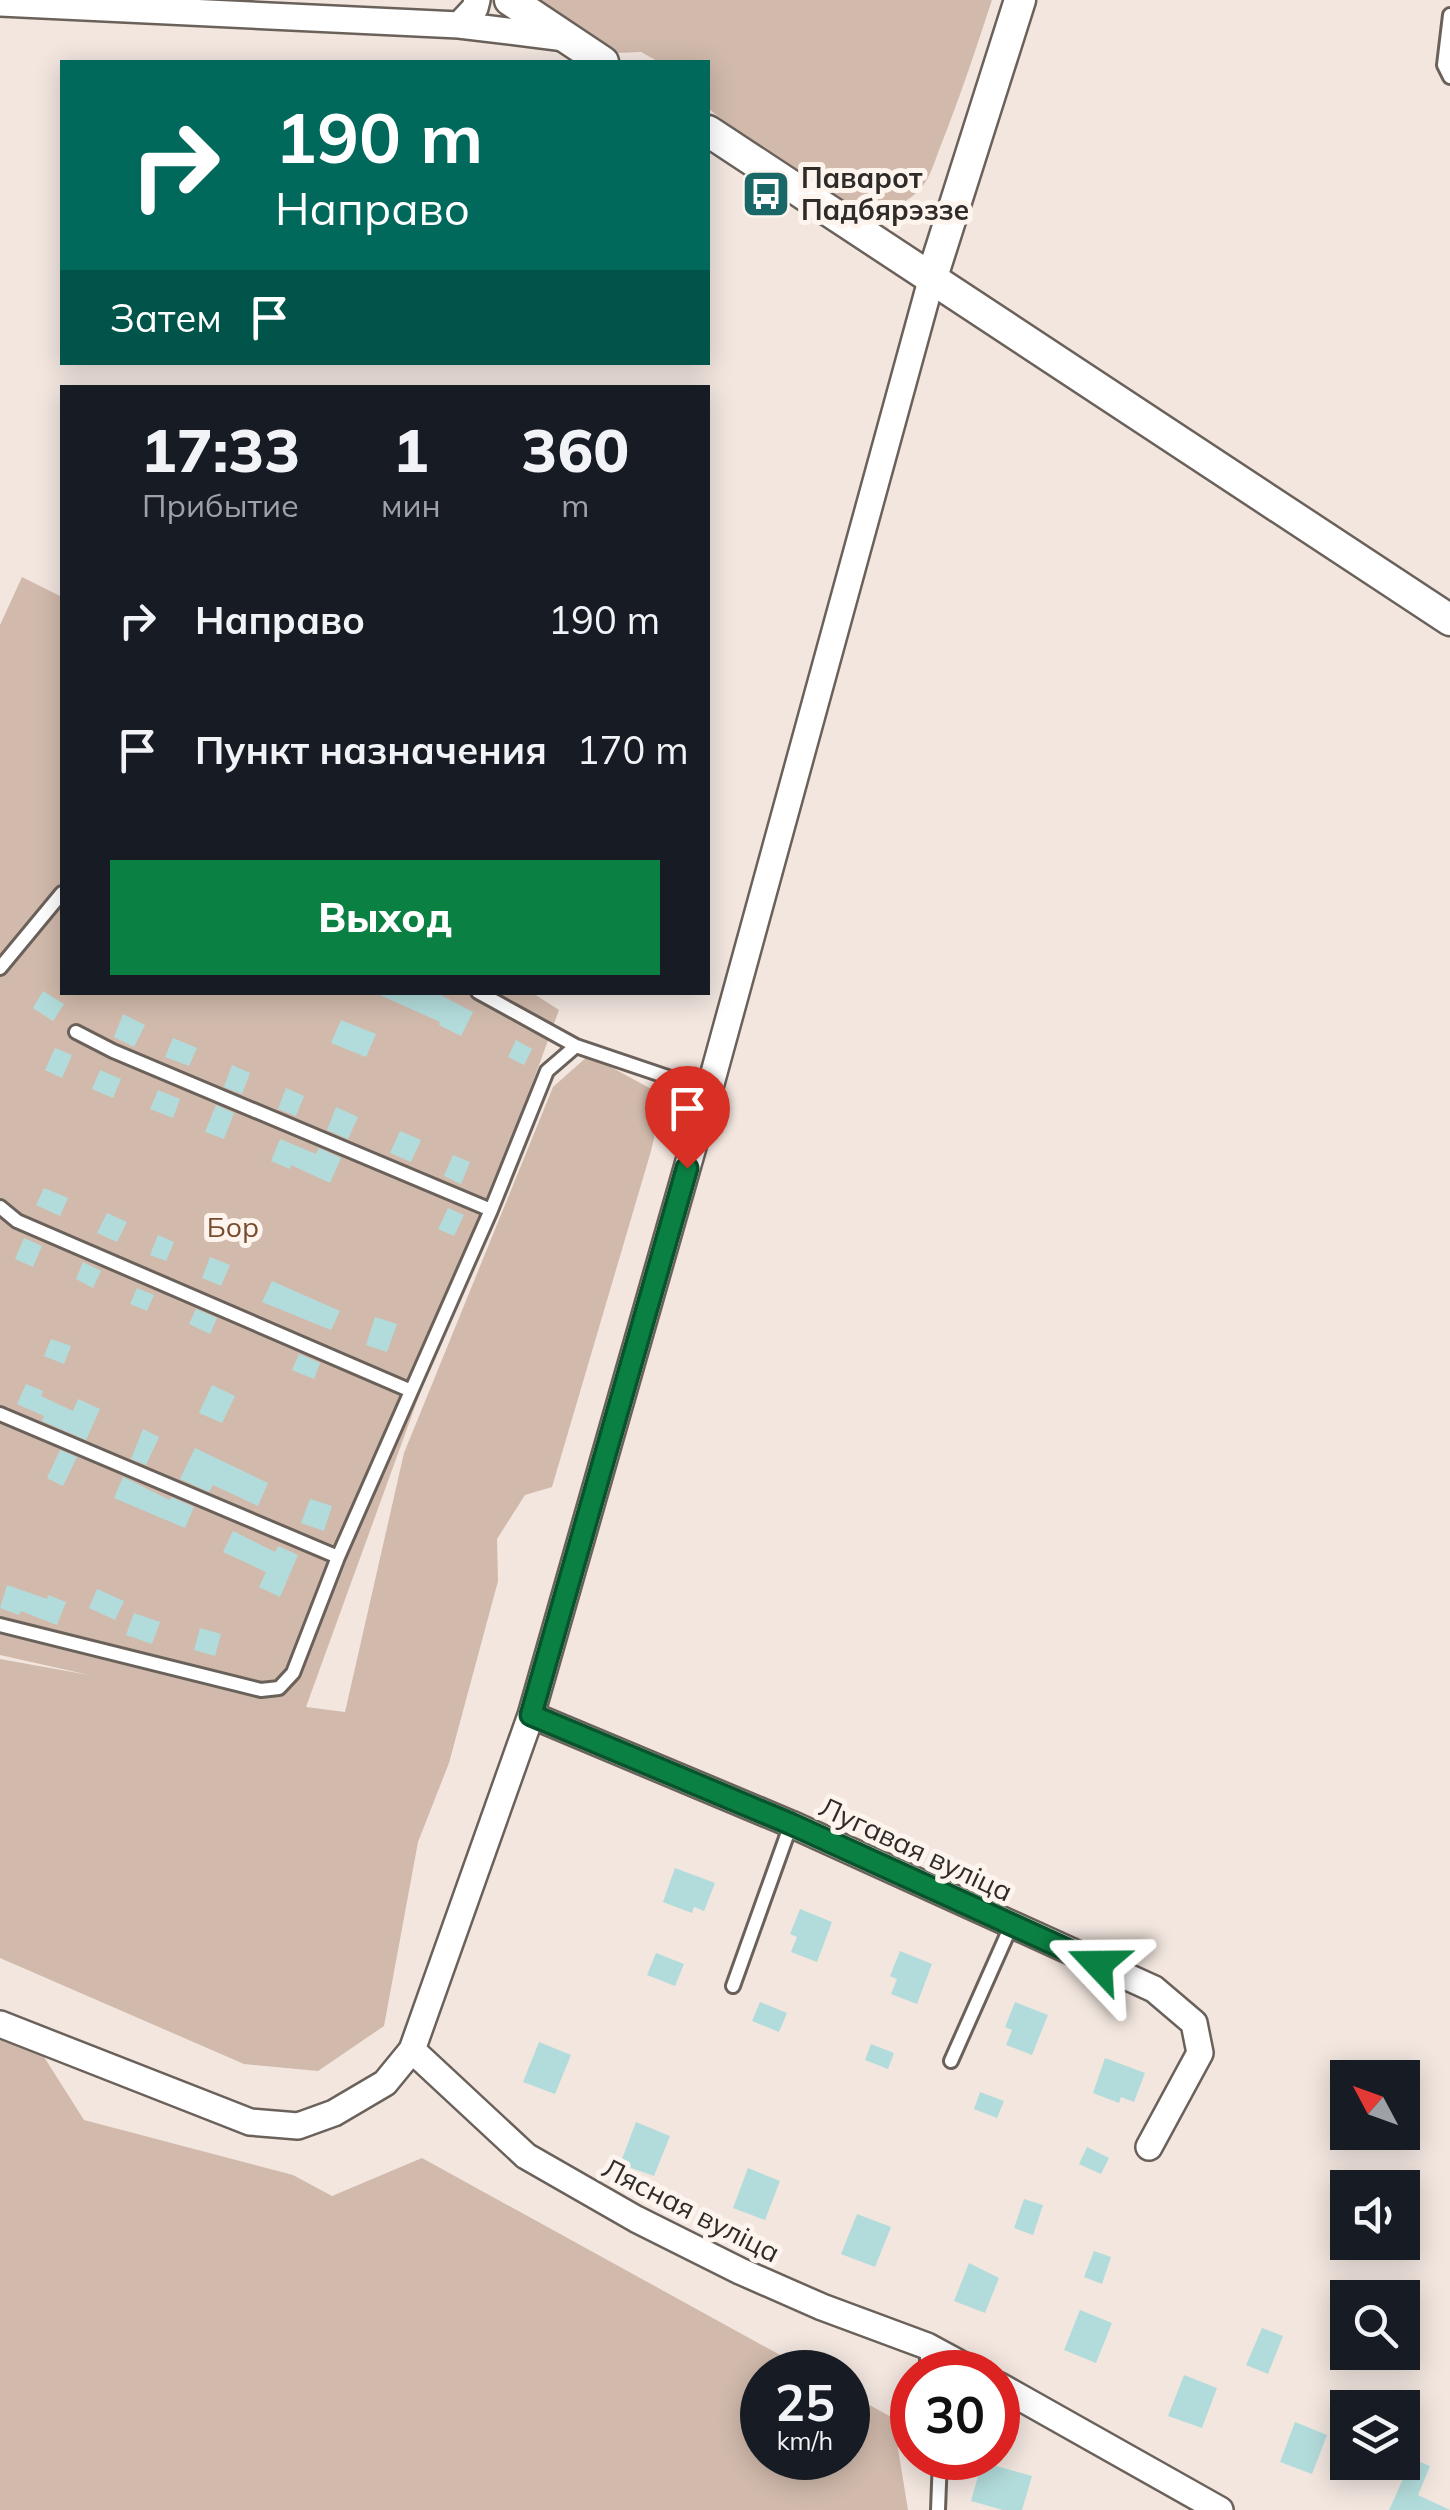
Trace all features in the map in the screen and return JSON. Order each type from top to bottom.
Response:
[{"type":"street","points":[[460,26],[477,0]]},
{"type":"street","points":[[510,0],[600,60]]},
{"type":"street","points":[[0,2024],[250,2122],[298,2126],[334,2114],[385,2082],[412,2050],[531,1715],[709,1091],[932,277],[1020,0]]},
{"type":"street","points":[[0,3],[460,26],[565,38]]},
{"type":"street","points":[[710,132],[1450,620]]},
{"type":"street","name":"Лугавая вуліца","points":[[531,1715],[791,1824],[1154,1989],[1194,2023],[1200,2054],[1149,2147]]},
{"type":"street","name":"Лясная вуліца","points":[[412,2050],[526,2156],[636,2219],[907,2350]]},
{"type":"street","points":[[1020,2397],[1220,2510]]},
{"type":"lane","points":[[1450,14],[1444,65],[1450,77]]},
{"type":"lane","points":[[0,968],[60,896]]},
{"type":"lane","points":[[483,995],[576,1046],[709,1091]]},
{"type":"lane","points":[[76,1032],[491,1210]]},
{"type":"lane","points":[[0,1625],[261,1690],[279,1688],[293,1672],[338,1556],[491,1210],[547,1071],[576,1046]]},
{"type":"lane","points":[[0,1207],[17,1221],[409,1390]]},
{"type":"lane","points":[[0,1414],[338,1556]]},
{"type":"lane","points":[[732,1986],[791,1824]]},
{"type":"lane","points":[[952,2061],[1011,1926]]},
{"type":"lane","points":[[938,2510],[939,2480]]},
{"type":"green space","points":[[532,0],[992,0],[925,183],[899,204],[881,210],[853,207],[795,176],[710,110],[710,60],[655,60],[641,52],[616,53]]},
{"type":"green space","name":"Бор","points":[[22,577],[60,596],[60,995],[536,995],[559,1010],[306,1707],[345,1712],[404,1453],[553,1087],[589,1055],[664,1096],[552,1487],[525,1495],[497,1539],[498,1581],[449,1763],[418,1842],[384,2026],[318,2071],[244,2064],[0,1958],[0,1659],[89,1675],[0,1655],[0,625]]},
{"type":"green space","points":[[0,2039],[44,2057],[84,2120],[293,2175],[332,2196],[422,2158],[771,2350],[740,2350],[740,2480],[870,2480],[870,2405],[890,2416],[890,2480],[903,2480],[908,2510],[0,2510]]},
{"type":"building","points":[[43,991],[64,1004],[53,1021],[33,1008]]},
{"type":"building","points":[[380,995],[441,995],[473,1012],[461,1036],[439,1025],[440,1022]]},
{"type":"building","points":[[123,1014],[145,1025],[134,1047],[114,1037]]},
{"type":"building","points":[[341,1020],[376,1034],[366,1057],[331,1043]]},
{"type":"building","points":[[173,1038],[197,1048],[189,1066],[165,1057]]},
{"type":"building","points":[[516,1040],[532,1049],[524,1065],[508,1057]]},
{"type":"building","points":[[55,1048],[72,1055],[62,1078],[45,1070]]},
{"type":"building","points":[[232,1065],[250,1073],[242,1094],[224,1087]]},
{"type":"building","points":[[100,1070],[121,1079],[113,1098],[92,1089]]},
{"type":"building","points":[[286,1088],[304,1096],[296,1116],[278,1109]]},
{"type":"building","points":[[158,1090],[180,1099],[173,1118],[150,1109]]},
{"type":"building","points":[[216,1105],[234,1113],[224,1139],[205,1132]]},
{"type":"building","points":[[336,1107],[358,1117],[348,1139],[327,1130]]},
{"type":"building","points":[[400,1131],[421,1140],[411,1162],[390,1153]]},
{"type":"building","points":[[280,1139],[316,1154],[319,1148],[341,1158],[330,1183],[291,1165],[290,1169],[271,1161]]},
{"type":"building","points":[[453,1155],[470,1162],[461,1184],[444,1176]]},
{"type":"building","points":[[44,1188],[68,1198],[60,1216],[36,1205]]},
{"type":"building","points":[[448,1208],[464,1215],[454,1236],[438,1229]]},
{"type":"building","points":[[107,1213],[127,1222],[117,1242],[97,1233]]},
{"type":"building","points":[[158,1235],[174,1242],[166,1261],[150,1255]]},
{"type":"building","points":[[24,1238],[42,1246],[33,1267],[15,1259]]},
{"type":"building","points":[[210,1257],[230,1265],[221,1286],[202,1278]]},
{"type":"building","points":[[83,1262],[101,1271],[93,1288],[76,1279]]},
{"type":"building","points":[[272,1281],[340,1311],[331,1330],[262,1302]]},
{"type":"building","points":[[137,1288],[154,1295],[147,1311],[130,1304]]},
{"type":"building","points":[[196,1309],[217,1318],[210,1334],[189,1324]]},
{"type":"building","points":[[375,1317],[397,1324],[387,1352],[366,1345]]},
{"type":"building","points":[[51,1339],[71,1346],[64,1364],[44,1356]]},
{"type":"building","points":[[299,1354],[320,1363],[314,1379],[292,1370]]},
{"type":"building","points":[[26,1384],[73,1411],[78,1399],[100,1409],[86,1440],[42,1421],[44,1416],[17,1404]]},
{"type":"building","points":[[212,1385],[235,1396],[222,1423],[199,1413]]},
{"type":"building","points":[[143,1429],[159,1437],[146,1465],[131,1459]]},
{"type":"building","points":[[195,1448],[268,1483],[258,1506],[213,1485],[209,1492],[180,1479]]},
{"type":"building","points":[[60,1450],[77,1457],[63,1486],[47,1478]]},
{"type":"building","points":[[123,1477],[194,1507],[185,1528],[114,1498]]},
{"type":"building","points":[[310,1499],[332,1506],[324,1531],[301,1523]]},
{"type":"building","points":[[233,1531],[275,1552],[278,1546],[298,1555],[280,1597],[259,1587],[266,1572],[223,1552]]},
{"type":"building","points":[[7,1585],[66,1602],[57,1625],[21,1611],[19,1615],[0,1608]]},
{"type":"building","points":[[97,1589],[124,1601],[115,1620],[89,1608]]},
{"type":"building","points":[[134,1613],[160,1622],[152,1644],[126,1635]]},
{"type":"building","points":[[200,1628],[221,1634],[215,1656],[194,1650]]},
{"type":"building","points":[[675,1868],[715,1883],[704,1911],[694,1907],[692,1913],[663,1902]]},
{"type":"building","points":[[800,1909],[832,1922],[817,1962],[791,1952],[797,1937],[790,1934]]},
{"type":"building","points":[[900,1951],[932,1964],[917,2004],[891,1994],[897,1979],[890,1976]]},
{"type":"building","points":[[656,1953],[684,1964],[675,1986],[647,1975]]},
{"type":"building","points":[[760,2002],[787,2013],[779,2032],[752,2021]]},
{"type":"building","points":[[1015,2002],[1048,2015],[1032,2055],[1006,2045],[1012,2030],[1005,2027]]},
{"type":"building","points":[[539,2042],[571,2055],[555,2094],[523,2082]]},
{"type":"building","points":[[871,2044],[894,2053],[888,2069],[865,2060]]},
{"type":"building","points":[[1105,2058],[1145,2073],[1134,2102],[1121,2097],[1119,2103],[1093,2093]]},
{"type":"building","points":[[980,2092],[1004,2101],[997,2118],[974,2109]]},
{"type":"building","points":[[636,2122],[670,2136],[654,2176],[620,2164]]},
{"type":"building","points":[[1087,2147],[1109,2158],[1101,2174],[1079,2164]]},
{"type":"building","points":[[748,2168],[780,2181],[765,2220],[733,2208]]},
{"type":"building","points":[[1024,2199],[1043,2205],[1033,2235],[1014,2228]]},
{"type":"building","points":[[857,2214],[891,2227],[875,2267],[841,2254]]},
{"type":"building","points":[[1094,2251],[1111,2257],[1102,2284],[1084,2277]]},
{"type":"building","points":[[969,2263],[999,2278],[985,2313],[954,2301]]},
{"type":"building","points":[[1080,2310],[1112,2323],[1096,2363],[1064,2350]]},
{"type":"building","points":[[1262,2328],[1283,2336],[1268,2374],[1246,2365]]},
{"type":"building","points":[[1184,2375],[1217,2388],[1202,2428],[1168,2416]]},
{"type":"building","points":[[1295,2422],[1327,2435],[1312,2474],[1280,2462]]},
{"type":"building","points":[[1420,2462],[1430,2466],[1418,2495],[1450,2510],[1389,2510],[1403,2480],[1420,2480]]},
{"type":"building","points":[[1020,2473],[1032,2476],[1022,2510],[1003,2510],[971,2501],[977,2480],[1020,2480]]},
{"type":"place","name":"Паварот Падбярэззе","points":[[766,194]]},
{"type":"route","points":[[687,1168],[531,1715],[791,1824],[1098,1964]]}]
